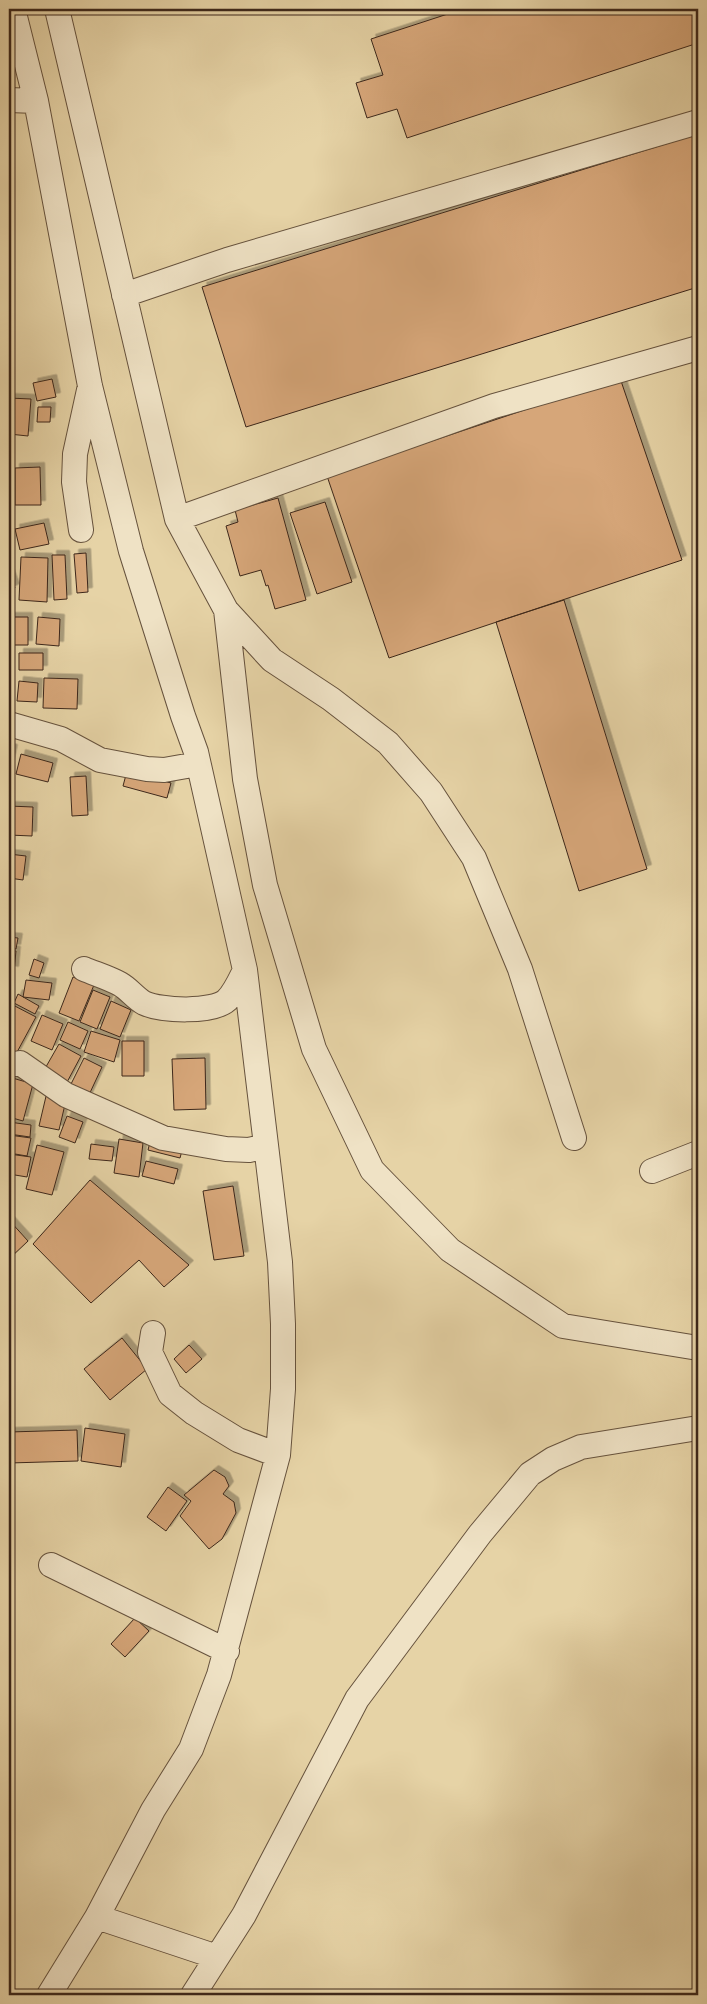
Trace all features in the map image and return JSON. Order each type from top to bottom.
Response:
[{"type":"street","points":[[13,9],[36,102],[90,386],[131,551],[198,764],[245,970],[280,1262],[283,1324],[283,1389],[278,1455],[227,1651],[191,1749],[153,1810],[97,1917],[49,1995]]},
{"type":"street","points":[[57,9],[177,519],[226,610],[272,660],[331,699],[388,744],[436,800],[474,858],[520,969],[574,1138]]},
{"type":"street","points":[[9,100],[36,102]]},
{"type":"street","points":[[124,295],[227,260],[698,122]]},
{"type":"street","points":[[177,519],[494,406],[698,348]]},
{"type":"street","points":[[81,530],[74,482],[75,454],[90,386]]},
{"type":"street","points":[[226,610],[245,778],[264,885],[314,1049],[372,1170],[450,1250],[563,1326],[698,1348]]},
{"type":"street","points":[[9,724],[61,738],[100,760],[147,769],[164,770],[198,764]]},
{"type":"street","points":[[84,969],[119,984],[150,1005],[184,1008],[210,1008],[221,1004],[232,993],[245,970]]},
{"type":"street","points":[[9,1065],[20,1063],[66,1095],[163,1138],[226,1149],[249,1150],[266,1146]]},
{"type":"street","points":[[652,1171],[698,1153]]},
{"type":"street","points":[[153,1333],[150,1352],[170,1394],[194,1413],[238,1440],[278,1455]]},
{"type":"street","points":[[193,1995],[244,1915],[357,1699],[480,1534],[530,1474],[553,1459],[581,1447],[698,1428]]},
{"type":"street","points":[[51,1565],[227,1651]]},
{"type":"street","points":[[97,1917],[218,1957]]},
{"type":"building","points":[[463,9],[698,9],[698,43],[407,138],[397,109],[367,118],[356,83],[383,75],[371,39]]},
{"type":"building","points":[[698,134],[698,287],[246,427],[202,287]]},
{"type":"building","points":[[620,378],[682,560],[389,658],[327,476]]},
{"type":"building","points":[[52,379],[56,397],[37,401],[33,383]]},
{"type":"building","points":[[9,398],[31,399],[28,436],[9,434]]},
{"type":"building","points":[[38,407],[51,407],[50,422],[37,422]]},
{"type":"building","points":[[40,467],[41,505],[15,505],[15,468]]},
{"type":"building","points":[[278,498],[306,600],[275,609],[268,585],[266,586],[261,570],[240,576],[226,526],[238,522],[235,510]]},
{"type":"building","points":[[325,502],[352,582],[317,594],[290,513]]},
{"type":"building","points":[[44,523],[49,544],[20,550],[15,529]]},
{"type":"building","points":[[86,553],[88,592],[77,593],[74,554]]},
{"type":"building","points":[[52,555],[65,555],[67,599],[54,600]]},
{"type":"building","points":[[21,557],[48,558],[47,602],[19,600]]},
{"type":"building","points":[[9,572],[15,588],[9,591]]},
{"type":"building","points":[[564,600],[647,869],[579,891],[496,622]]},
{"type":"building","points":[[9,617],[28,617],[28,645],[9,645]]},
{"type":"building","points":[[38,617],[60,619],[59,646],[36,644]]},
{"type":"building","points":[[19,653],[43,653],[43,670],[19,670]]},
{"type":"building","points":[[44,678],[78,679],[77,709],[43,708]]},
{"type":"building","points":[[19,681],[38,683],[37,702],[17,701]]},
{"type":"building","points":[[9,748],[13,749],[9,767]]},
{"type":"building","points":[[21,754],[53,763],[48,782],[16,774]]},
{"type":"building","points":[[127,771],[171,783],[167,798],[123,786]]},
{"type":"building","points":[[86,776],[88,815],[72,816],[70,777]]},
{"type":"building","points":[[9,806],[33,807],[32,836],[9,835]]},
{"type":"building","points":[[9,854],[26,856],[23,880],[9,878]]},
{"type":"building","points":[[9,937],[18,938],[16,949],[9,948]]},
{"type":"building","points":[[9,950],[16,951],[14,971],[9,970]]},
{"type":"building","points":[[34,959],[44,963],[39,978],[29,975]]},
{"type":"building","points":[[73,977],[94,985],[79,1021],[59,1013]]},
{"type":"building","points":[[26,980],[52,983],[49,1000],[23,997]]},
{"type":"building","points":[[93,990],[110,997],[97,1029],[80,1022]]},
{"type":"building","points":[[18,994],[39,1006],[35,1014],[14,1003]]},
{"type":"building","points":[[111,1001],[131,1010],[120,1037],[100,1029]]},
{"type":"building","points":[[11,1004],[36,1017],[16,1054],[9,1050],[9,1008]]},
{"type":"building","points":[[42,1015],[63,1024],[52,1050],[31,1041]]},
{"type":"building","points":[[68,1022],[88,1031],[80,1049],[60,1040]]},
{"type":"building","points":[[91,1031],[120,1040],[114,1062],[84,1052]]},
{"type":"building","points":[[122,1041],[144,1041],[144,1076],[122,1076]]},
{"type":"building","points":[[59,1044],[81,1056],[66,1084],[43,1072]]},
{"type":"building","points":[[84,1058],[102,1067],[88,1097],[69,1088]]},
{"type":"building","points":[[205,1058],[206,1109],[174,1110],[172,1059]]},
{"type":"building","points":[[9,1077],[33,1084],[23,1121],[9,1117]]},
{"type":"building","points":[[47,1092],[67,1096],[59,1130],[39,1126]]},
{"type":"building","points":[[67,1116],[83,1122],[75,1143],[59,1137]]},
{"type":"building","points":[[9,1122],[31,1125],[30,1137],[9,1134]]},
{"type":"building","points":[[9,1135],[31,1138],[27,1156],[9,1153]]},
{"type":"building","points":[[151,1138],[183,1147],[180,1158],[148,1150]]},
{"type":"building","points":[[119,1139],[143,1143],[139,1177],[114,1173]]},
{"type":"building","points":[[91,1144],[114,1147],[112,1161],[89,1159]]},
{"type":"building","points":[[37,1145],[64,1152],[52,1195],[26,1189]]},
{"type":"building","points":[[9,1154],[31,1157],[27,1177],[9,1174]]},
{"type":"building","points":[[146,1161],[178,1169],[174,1184],[142,1176]]},
{"type":"building","points":[[90,1180],[189,1265],[164,1287],[139,1260],[91,1303],[33,1244]]},
{"type":"building","points":[[233,1186],[244,1256],[214,1260],[203,1191]]},
{"type":"building","points":[[9,1220],[28,1241],[9,1259]]},
{"type":"building","points":[[122,1338],[147,1369],[110,1400],[84,1369]]},
{"type":"building","points":[[189,1345],[202,1359],[186,1373],[174,1359]]},
{"type":"building","points":[[85,1428],[125,1434],[121,1467],[81,1461]]},
{"type":"building","points":[[77,1430],[78,1461],[9,1463],[9,1432]]},
{"type":"building","points":[[214,1470],[225,1477],[229,1486],[223,1494],[234,1502],[236,1513],[222,1539],[209,1549],[180,1516],[191,1501],[184,1495]]},
{"type":"building","points":[[168,1487],[187,1501],[166,1531],[147,1517]]},
{"type":"building","points":[[135,1618],[149,1631],[125,1657],[111,1644]]}]
